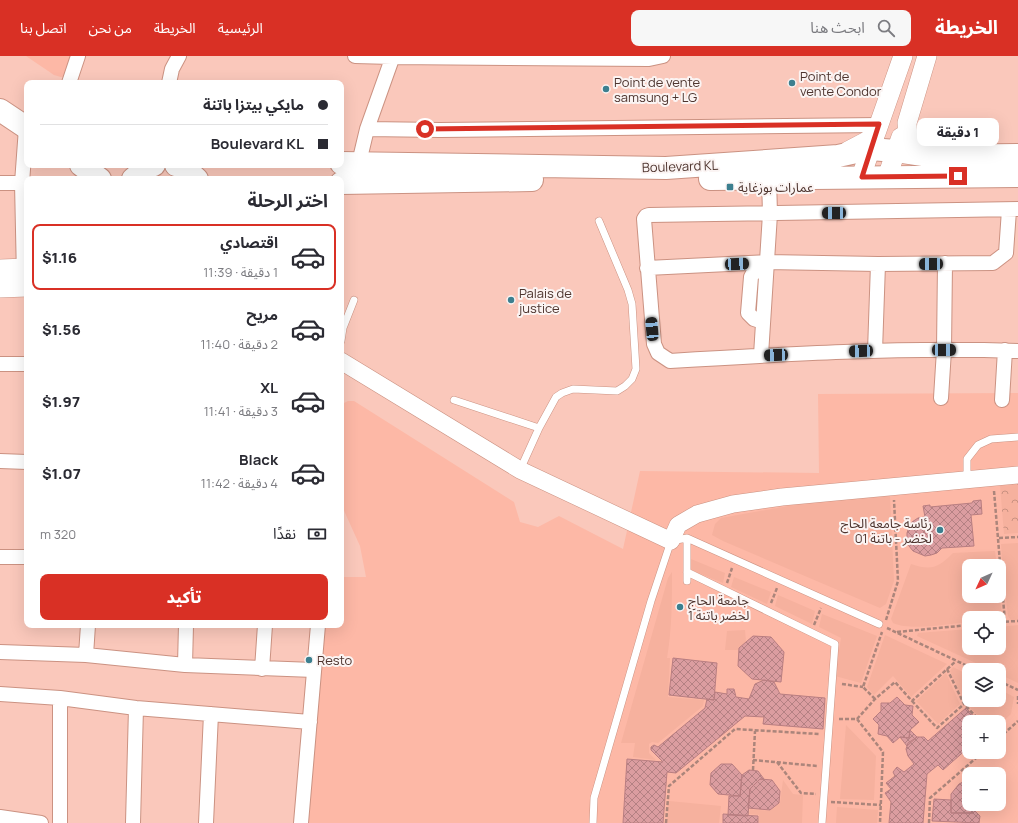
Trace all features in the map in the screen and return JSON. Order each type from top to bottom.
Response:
[{"type":"main road","points":[[862,177],[903,56]]},
{"type":"main road","points":[[887,177],[904,152],[908,138],[907,123],[927,56]]},
{"type":"main road","points":[[0,110],[24,131]]},
{"type":"main road","points":[[0,126],[24,132]]},
{"type":"main road","name":"Boulevard KL","points":[[349,173],[666,168],[838,156],[875,136],[904,152],[930,156],[1018,155]]},
{"type":"main road","points":[[85,168],[96,176]]},
{"type":"main road","points":[[137,176],[146,168]]},
{"type":"main road","name":"Boulevard KL","points":[[349,173],[769,178],[1018,176]]},
{"type":"main road","points":[[0,269],[24,269]]},
{"type":"main road","points":[[0,288],[24,287]]},
{"type":"street","points":[[70,80],[78,56]]},
{"type":"street","points":[[170,80],[172,69],[179,56]]},
{"type":"street","points":[[355,56],[649,59],[663,56]]},
{"type":"street","points":[[349,173],[367,129],[392,57]]},
{"type":"street","points":[[367,129],[875,136]]},
{"type":"street","points":[[24,158],[22,184],[24,241]]},
{"type":"street","points":[[766,267],[770,214],[769,178]]},
{"type":"street","points":[[0,183],[22,184]]},
{"type":"street","points":[[647,268],[993,263],[1006,253],[1013,210],[646,216],[644,219],[647,268],[654,344],[658,353],[670,361],[761,355],[875,351],[1012,351],[1002,400]]},
{"type":"street","points":[[941,398],[944,350],[945,263]]},
{"type":"street","points":[[875,351],[878,264]]},
{"type":"street","points":[[761,355],[763,322],[754,319],[748,313],[751,278],[753,273],[766,267]]},
{"type":"street","points":[[344,363],[520,470],[679,540],[678,525],[697,514],[733,504],[782,497],[1018,475]]},
{"type":"street","points":[[0,364],[24,364]]},
{"type":"street","points":[[0,461],[24,462]]},
{"type":"street","points":[[0,557],[24,558]]},
{"type":"street","points":[[86,655],[88,628]]},
{"type":"street","points":[[185,665],[186,628]]},
{"type":"street","points":[[262,669],[265,628]]},
{"type":"street","points":[[302,823],[318,628]]},
{"type":"street","points":[[0,652],[86,655],[185,665],[314,670]]},
{"type":"street","points":[[0,694],[60,698],[136,708],[310,722]]},
{"type":"street","points":[[60,698],[60,823]]},
{"type":"street","points":[[133,823],[136,708]]},
{"type":"street","points":[[206,823],[211,714]]},
{"type":"street","points":[[0,817],[41,823]]},
{"type":"lane","points":[[520,470],[539,428],[556,397],[562,392],[573,389],[617,391],[632,379],[636,369],[632,304],[628,290],[598,220]]},
{"type":"lane","points":[[344,325],[354,300]]},
{"type":"lane","points":[[454,400],[539,428]]},
{"type":"lane","points":[[967,480],[967,459],[978,445],[991,439],[1018,437]]},
{"type":"lane","points":[[679,540],[687,572],[687,581]]},
{"type":"lane","points":[[679,540],[882,625]]},
{"type":"lane","points":[[593,823],[594,798],[651,601],[679,540]]},
{"type":"lane","points":[[687,572],[835,644],[822,823]]},
{"type":"path","points":[[993,477],[1004,611]]},
{"type":"path","points":[[863,687],[882,625],[898,581],[893,487]]},
{"type":"path","points":[[999,538],[1018,537]]},
{"type":"path","points":[[771,602],[773,596]]},
{"type":"path","points":[[816,623],[818,616]]},
{"type":"path","points":[[1006,622],[1018,621]]},
{"type":"path","points":[[882,625],[962,663]]},
{"type":"path","points":[[897,632],[962,626]]},
{"type":"path","points":[[912,702],[956,660]]},
{"type":"path","points":[[947,669],[962,700]]},
{"type":"path","points":[[832,682],[863,687],[875,699]]},
{"type":"path","points":[[830,719],[857,719],[875,699],[895,682],[937,728],[962,706]]},
{"type":"path","points":[[1006,684],[1018,690]]},
{"type":"path","points":[[1018,696],[1018,704]]},
{"type":"path","points":[[967,707],[974,715]]},
{"type":"path","points":[[857,719],[883,752],[880,823]]},
{"type":"path","points":[[1006,732],[1018,721]]},
{"type":"path","points":[[666,823],[669,786],[735,729],[829,734]]},
{"type":"path","points":[[753,770],[755,731]]},
{"type":"path","points":[[929,823],[930,798],[975,759]]},
{"type":"path","points":[[754,760],[816,766]]},
{"type":"path","points":[[777,762],[801,793],[824,798],[881,805]]},
{"type":"shaded area","points":[[26,56],[73,56],[67,76],[61,77],[54,75]]},
{"type":"shaded area","name":"جامعة الحاج لخضر باتنة 1","points":[[1018,393],[1018,823],[307,823],[320,628],[344,628],[344,577],[366,577],[360,546],[344,511],[344,403],[354,401],[514,502],[520,522],[538,527],[559,516],[623,549],[640,471],[819,473],[818,394]]},
{"type":"green space","points":[[1018,484],[1018,533],[1004,534],[1000,486]]},
{"type":"green space","points":[[890,495],[894,581],[886,604],[880,608],[712,535],[715,524],[721,518],[811,502]]},
{"type":"green space","points":[[1018,543],[1018,620],[1011,620],[1008,616],[1006,600],[1006,559],[1002,559],[1001,544]]},
{"type":"green space","points":[[995,551],[996,559],[962,559],[962,603],[1001,603],[1001,611],[962,611],[962,623],[919,627],[893,623],[891,619],[911,564],[929,568],[934,567],[943,562],[953,553]]},
{"type":"green space","points":[[691,559],[725,573],[723,583],[691,570]]},
{"type":"green space","points":[[672,572],[671,626],[667,658],[670,658],[668,697],[704,700],[703,706],[658,743],[652,742],[649,744],[649,753],[656,760],[633,757],[635,743],[621,743],[668,578]]},
{"type":"green space","points":[[734,577],[771,592],[767,604],[731,587]]},
{"type":"green space","points":[[778,595],[815,611],[812,624],[775,606]]},
{"type":"green space","points":[[822,614],[877,636],[861,683],[835,676],[841,638],[819,627]]},
{"type":"green space","points":[[1018,625],[1018,683],[1006,677],[1006,663],[976,663],[917,636],[918,633],[962,630],[962,655],[1006,655],[1006,626]]},
{"type":"green space","points":[[745,630],[746,642],[739,648],[739,650],[725,650],[727,631]]},
{"type":"green space","points":[[885,635],[947,664],[911,697],[893,676],[874,695],[867,687]]},
{"type":"green space","points":[[953,667],[962,672],[962,697],[950,671]]},
{"type":"green space","points":[[946,673],[960,704],[938,724],[916,701]]},
{"type":"green space","points":[[1006,693],[1014,697],[1011,714],[1006,719],[1006,715],[977,715],[970,707],[1006,707]]},
{"type":"green space","points":[[846,725],[876,756],[874,800],[840,799]]},
{"type":"green space","points":[[783,780],[793,794],[803,795],[802,823],[759,823],[759,815],[749,814],[750,809],[770,811],[780,803]]},
{"type":"green space","points":[[669,801],[721,806],[719,823],[667,823]]},
{"type":"green space","points":[[837,807],[878,810],[877,823],[836,823]]},
{"type":"building","name":"رئاسة جامعة الحاج لخضر - باتنة 01","points":[[981,500],[982,514],[971,515],[974,546],[942,548],[937,553],[925,556],[913,551],[909,546],[907,533],[909,527],[912,522],[918,518],[925,517],[923,506],[930,505],[930,507],[972,503],[973,501]]},
{"type":"building","points":[[753,636],[771,637],[784,652],[781,682],[752,679],[738,666],[739,648]]},
{"type":"building","points":[[673,658],[717,663],[714,700],[669,695]]},
{"type":"building","points":[[764,680],[774,682],[780,694],[825,698],[823,729],[763,724],[764,717],[745,716],[676,773],[667,772],[663,823],[623,823],[627,759],[663,762],[651,750],[651,747],[654,745],[658,747],[705,708],[707,699],[714,700],[715,692],[727,694],[727,689],[734,689],[736,697],[749,699],[755,684]]},
{"type":"building","points":[[897,697],[905,705],[913,706],[912,715],[919,722],[910,730],[909,738],[900,737],[893,743],[887,736],[878,734],[879,725],[873,719],[881,711],[881,703],[890,703]]},
{"type":"building","points":[[966,708],[972,715],[962,715],[962,753],[943,770],[938,765],[927,774],[923,823],[889,823],[891,802],[885,793],[891,789],[886,783],[895,776],[893,772],[897,767],[904,772],[914,764],[908,756],[906,749],[908,743],[917,737],[924,737],[928,741]]},
{"type":"building","points":[[910,730],[917,737],[907,746],[900,737],[909,738]]},
{"type":"building","points":[[721,764],[732,764],[742,775],[740,796],[718,794],[710,785],[711,773]]},
{"type":"building","points":[[749,770],[758,771],[764,779],[760,779],[750,789],[748,816],[728,815],[729,796],[740,796],[742,775]]},
{"type":"building","points":[[760,779],[772,780],[780,791],[779,803],[770,810],[748,808],[750,789]]},
{"type":"building","points":[[962,782],[962,811],[975,811],[973,813],[951,813],[951,794]]},
{"type":"building","points":[[934,799],[951,800],[951,813],[973,813],[975,811],[980,816],[979,823],[932,821]]},
{"type":"building","points":[[723,814],[758,816],[758,823],[723,823]]},
{"type":"place","name":"Point de vente Condor","points":[[792,83]]},
{"type":"place","name":"Point de vente samsung + LG","points":[[606,89]]},
{"type":"place","name":"عمارات بوزغاية","points":[[730,187]]},
{"type":"place","name":"Palais de justice","points":[[511,300]]},
{"type":"place","name":"رئاسة جامعة الحاج لخضر - باتنة 01","points":[[940,530]]},
{"type":"place","name":"جامعة الحاج لخضر باتنة 1","points":[[680,607]]},
{"type":"place","name":"Resto","points":[[309,660]]},
{"type":"route","points":[[425,129],[879,124],[862,177],[958,176]]}]
